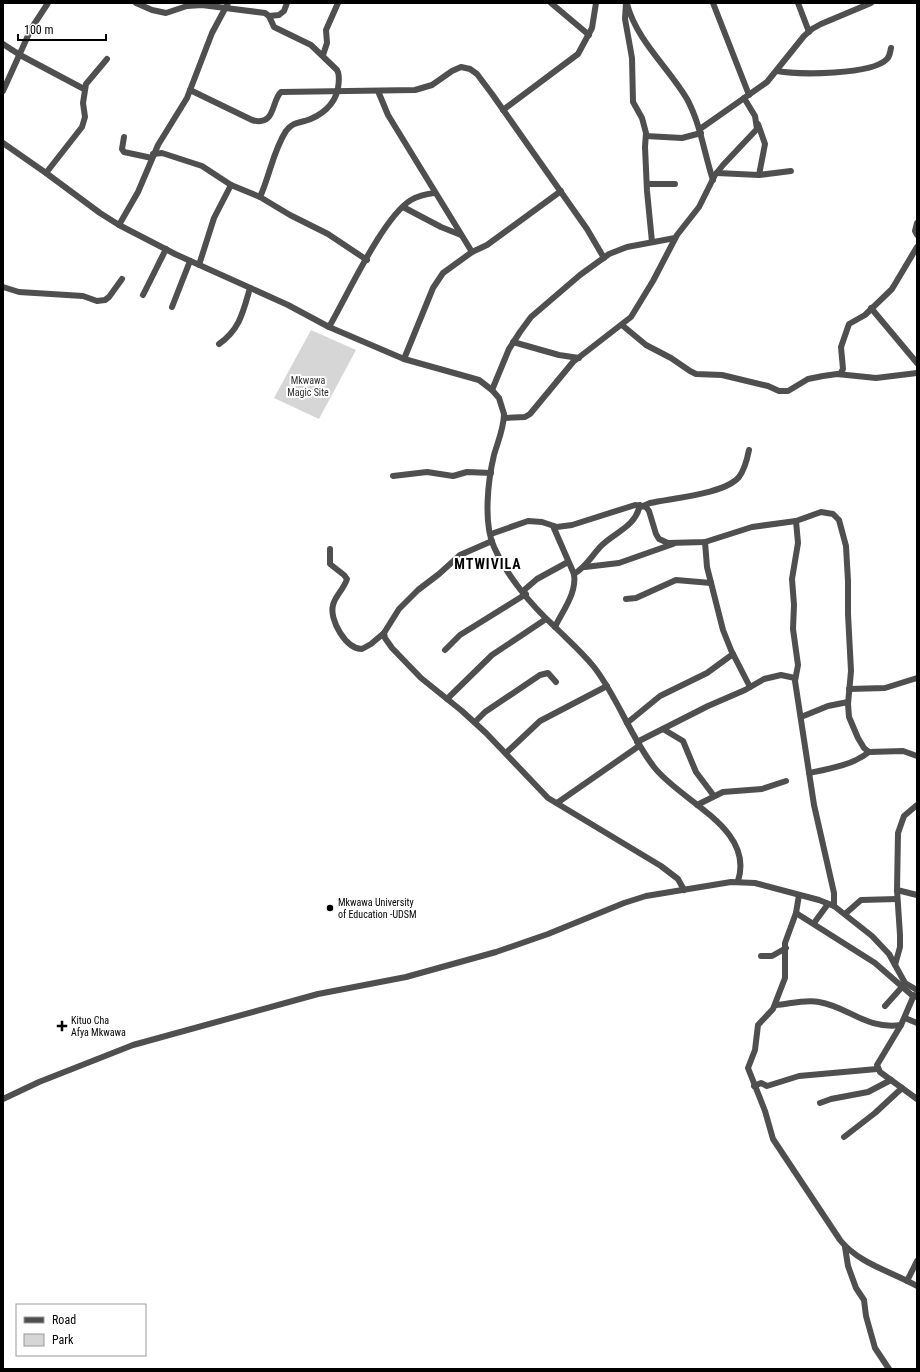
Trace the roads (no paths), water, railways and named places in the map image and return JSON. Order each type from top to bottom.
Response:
[{"type":"street","points":[[3,91],[31,29],[48,3]]},
{"type":"street","points":[[136,3],[152,10],[166,13],[187,6],[227,5],[257,11],[269,16],[279,15],[284,10],[287,3]]},
{"type":"street","points":[[323,55],[327,43],[326,28],[338,3]]},
{"type":"street","points":[[551,3],[589,35]]},
{"type":"street","points":[[503,110],[573,59],[581,51],[592,28],[596,3]]},
{"type":"street","points":[[626,3],[639,32],[686,98],[700,131],[713,180]]},
{"type":"street","points":[[626,3],[625,19],[632,58],[633,102],[642,118],[646,136],[645,147],[647,184],[652,242]]},
{"type":"street","points":[[713,3],[746,96],[765,141],[759,175]]},
{"type":"street","points":[[798,3],[809,32]]},
{"type":"street","points":[[850,3],[852,11]]},
{"type":"street","points":[[646,136],[682,138],[700,131],[767,82],[777,72],[809,32],[821,24],[871,3]]},
{"type":"street","points":[[119,225],[138,192],[152,156],[190,90],[212,33],[227,5]]},
{"type":"street","points":[[260,197],[275,153],[286,131],[296,122],[306,121],[328,109],[334,102],[337,92],[339,72],[323,55],[302,40],[274,27],[269,16]]},
{"type":"street","points":[[3,44],[20,55],[84,89]]},
{"type":"street","points":[[777,72],[800,73],[860,69],[884,61],[889,55],[891,48]]},
{"type":"street","points":[[46,173],[85,122],[83,103],[84,89],[96,70],[107,59]]},
{"type":"street","points":[[190,90],[252,120],[259,121],[268,117],[281,92],[404,92],[426,87],[452,70],[465,67],[473,71],[484,82],[587,229],[604,258]]},
{"type":"street","points":[[378,91],[388,115],[434,193],[472,252]]},
{"type":"street","points":[[504,418],[530,414],[579,358],[622,325],[631,316],[646,294],[675,238],[699,207],[722,164],[754,134],[758,124]]},
{"type":"street","points":[[124,137],[122,149],[124,152],[152,156],[162,153],[194,163],[215,173],[231,185],[260,197],[345,243],[367,260]]},
{"type":"street","points":[[3,143],[100,213],[119,225],[166,249],[288,305],[329,327],[404,360],[472,378],[492,390],[502,404],[504,418],[488,491],[492,541],[501,562],[546,619],[583,654],[607,686],[638,744],[665,779],[721,824],[737,849],[742,867],[738,881]]},
{"type":"street","points":[[717,173],[759,175],[791,170]]},
{"type":"street","points":[[647,184],[675,184]]},
{"type":"street","points":[[199,265],[214,218],[231,185]]},
{"type":"street","points":[[404,360],[433,288],[443,273],[472,252],[487,245],[561,191]]},
{"type":"street","points":[[329,327],[391,219],[411,200],[424,194],[434,193]]},
{"type":"street","points":[[403,207],[441,227],[461,235]]},
{"type":"street","points":[[917,223],[914,231],[917,235]]},
{"type":"street","points":[[492,390],[513,342],[531,317],[580,275],[604,258],[627,247],[675,238]]},
{"type":"street","points":[[840,374],[843,369],[841,347],[847,329],[853,321],[865,315],[899,280],[917,247]]},
{"type":"street","points":[[143,295],[166,249]]},
{"type":"street","points":[[172,307],[190,260]]},
{"type":"street","points":[[3,287],[19,292],[83,296],[97,301],[105,300],[109,297],[122,279]]},
{"type":"street","points":[[219,344],[230,336],[239,323],[250,288]]},
{"type":"street","points":[[871,308],[917,363]]},
{"type":"street","points":[[622,325],[646,345],[696,374],[722,375],[768,386],[783,392],[792,389],[808,379],[840,374],[876,378],[917,373]]},
{"type":"street","points":[[513,342],[559,355],[579,358]]},
{"type":"street","points":[[491,534],[528,521],[542,522],[553,526],[572,525],[626,507],[714,491],[725,487],[738,477],[743,470],[748,450]]},
{"type":"street","points":[[393,476],[427,472],[453,476],[467,472],[491,473]]},
{"type":"street","points":[[641,505],[649,511],[659,540],[668,543],[704,542],[752,527],[796,521],[814,514],[827,512],[833,514],[839,520],[846,546],[848,581],[851,670],[848,702],[852,725],[862,746],[869,752]]},
{"type":"street","points":[[574,574],[584,567],[600,546],[631,523],[638,513],[641,505]]},
{"type":"street","points":[[796,521],[798,543],[792,579],[794,605],[793,629],[798,657],[795,678],[814,805],[834,893],[831,905],[814,923]]},
{"type":"street","points":[[553,526],[574,574],[575,581],[573,593],[555,627]]},
{"type":"street","points":[[330,549],[329,559],[331,565],[346,578],[334,602],[332,610],[334,619],[346,640],[354,648],[362,649],[371,644],[384,633],[399,609],[418,590],[460,555],[492,541]]},
{"type":"street","points":[[704,542],[705,558],[723,630],[733,654],[750,687]]},
{"type":"street","points":[[584,567],[619,563],[665,548],[674,543]]},
{"type":"street","points":[[444,650],[460,635],[524,593],[537,579],[568,562]]},
{"type":"street","points":[[626,599],[636,598],[676,580],[711,583]]},
{"type":"street","points":[[447,698],[492,655],[546,619]]},
{"type":"street","points":[[384,633],[392,648],[421,678],[475,722],[539,789],[556,802],[661,866],[678,880],[684,890]]},
{"type":"street","points":[[627,723],[660,696],[706,673],[733,654]]},
{"type":"street","points":[[475,722],[485,712],[540,675],[548,673],[556,682]]},
{"type":"street","points":[[556,802],[638,744],[663,729],[764,679],[781,675],[795,678]]},
{"type":"street","points":[[849,689],[885,688],[917,678]]},
{"type":"street","points":[[506,753],[540,721],[607,686]]},
{"type":"street","points":[[801,717],[828,706],[848,702]]},
{"type":"street","points":[[663,729],[683,741],[696,772],[714,796]]},
{"type":"street","points":[[809,773],[845,764],[869,752],[904,751],[917,756]]},
{"type":"street","points":[[697,805],[714,796],[732,790],[762,789],[786,781]]},
{"type":"street","points":[[896,965],[900,947],[896,862],[900,824],[908,811],[917,804]]},
{"type":"street","points":[[3,1099],[39,1082],[133,1045],[318,994],[406,977],[520,944],[624,903],[646,896],[738,881],[754,883],[831,905],[845,914],[872,936],[896,965],[902,978],[916,990],[905,1018],[881,1057],[878,1068]]},
{"type":"street","points":[[897,890],[917,895]]},
{"type":"street","points":[[799,895],[796,913],[787,936],[785,978],[776,1004],[761,1020],[756,1030],[755,1050],[748,1068],[765,1111],[773,1139],[826,1222],[845,1247],[870,1262],[917,1286]]},
{"type":"street","points":[[845,914],[861,900],[897,898]]},
{"type":"street","points":[[796,913],[875,963],[914,997]]},
{"type":"street","points":[[761,956],[772,956],[786,948]]},
{"type":"street","points":[[885,1006],[902,987]]},
{"type":"street","points":[[776,1004],[818,1001],[876,1024],[891,1027],[901,1025]]},
{"type":"street","points":[[905,1018],[917,1023]]},
{"type":"street","points":[[754,1086],[761,1083],[767,1086],[799,1076],[878,1068],[891,1080],[917,1099]]},
{"type":"street","points":[[820,1103],[831,1099],[868,1092],[891,1080]]},
{"type":"street","points":[[844,1137],[875,1113],[902,1088]]},
{"type":"street","points":[[845,1247],[848,1266],[856,1288],[864,1300],[866,1316],[875,1348],[889,1369]]},
{"type":"street","points":[[907,1281],[917,1261]]},
{"type":"place","name":"Mkwawa University of Education -UDSM","points":[[330,908]]},
{"type":"place","name":"Kituo Cha Afya Mkwawa","points":[[62,1026]]},
{"type":"district","name":"MTWIVILA","points":[[488,564]]},
{"type":"park label","name":"Mkwawa Magic Site","points":[[308,386]]}]
